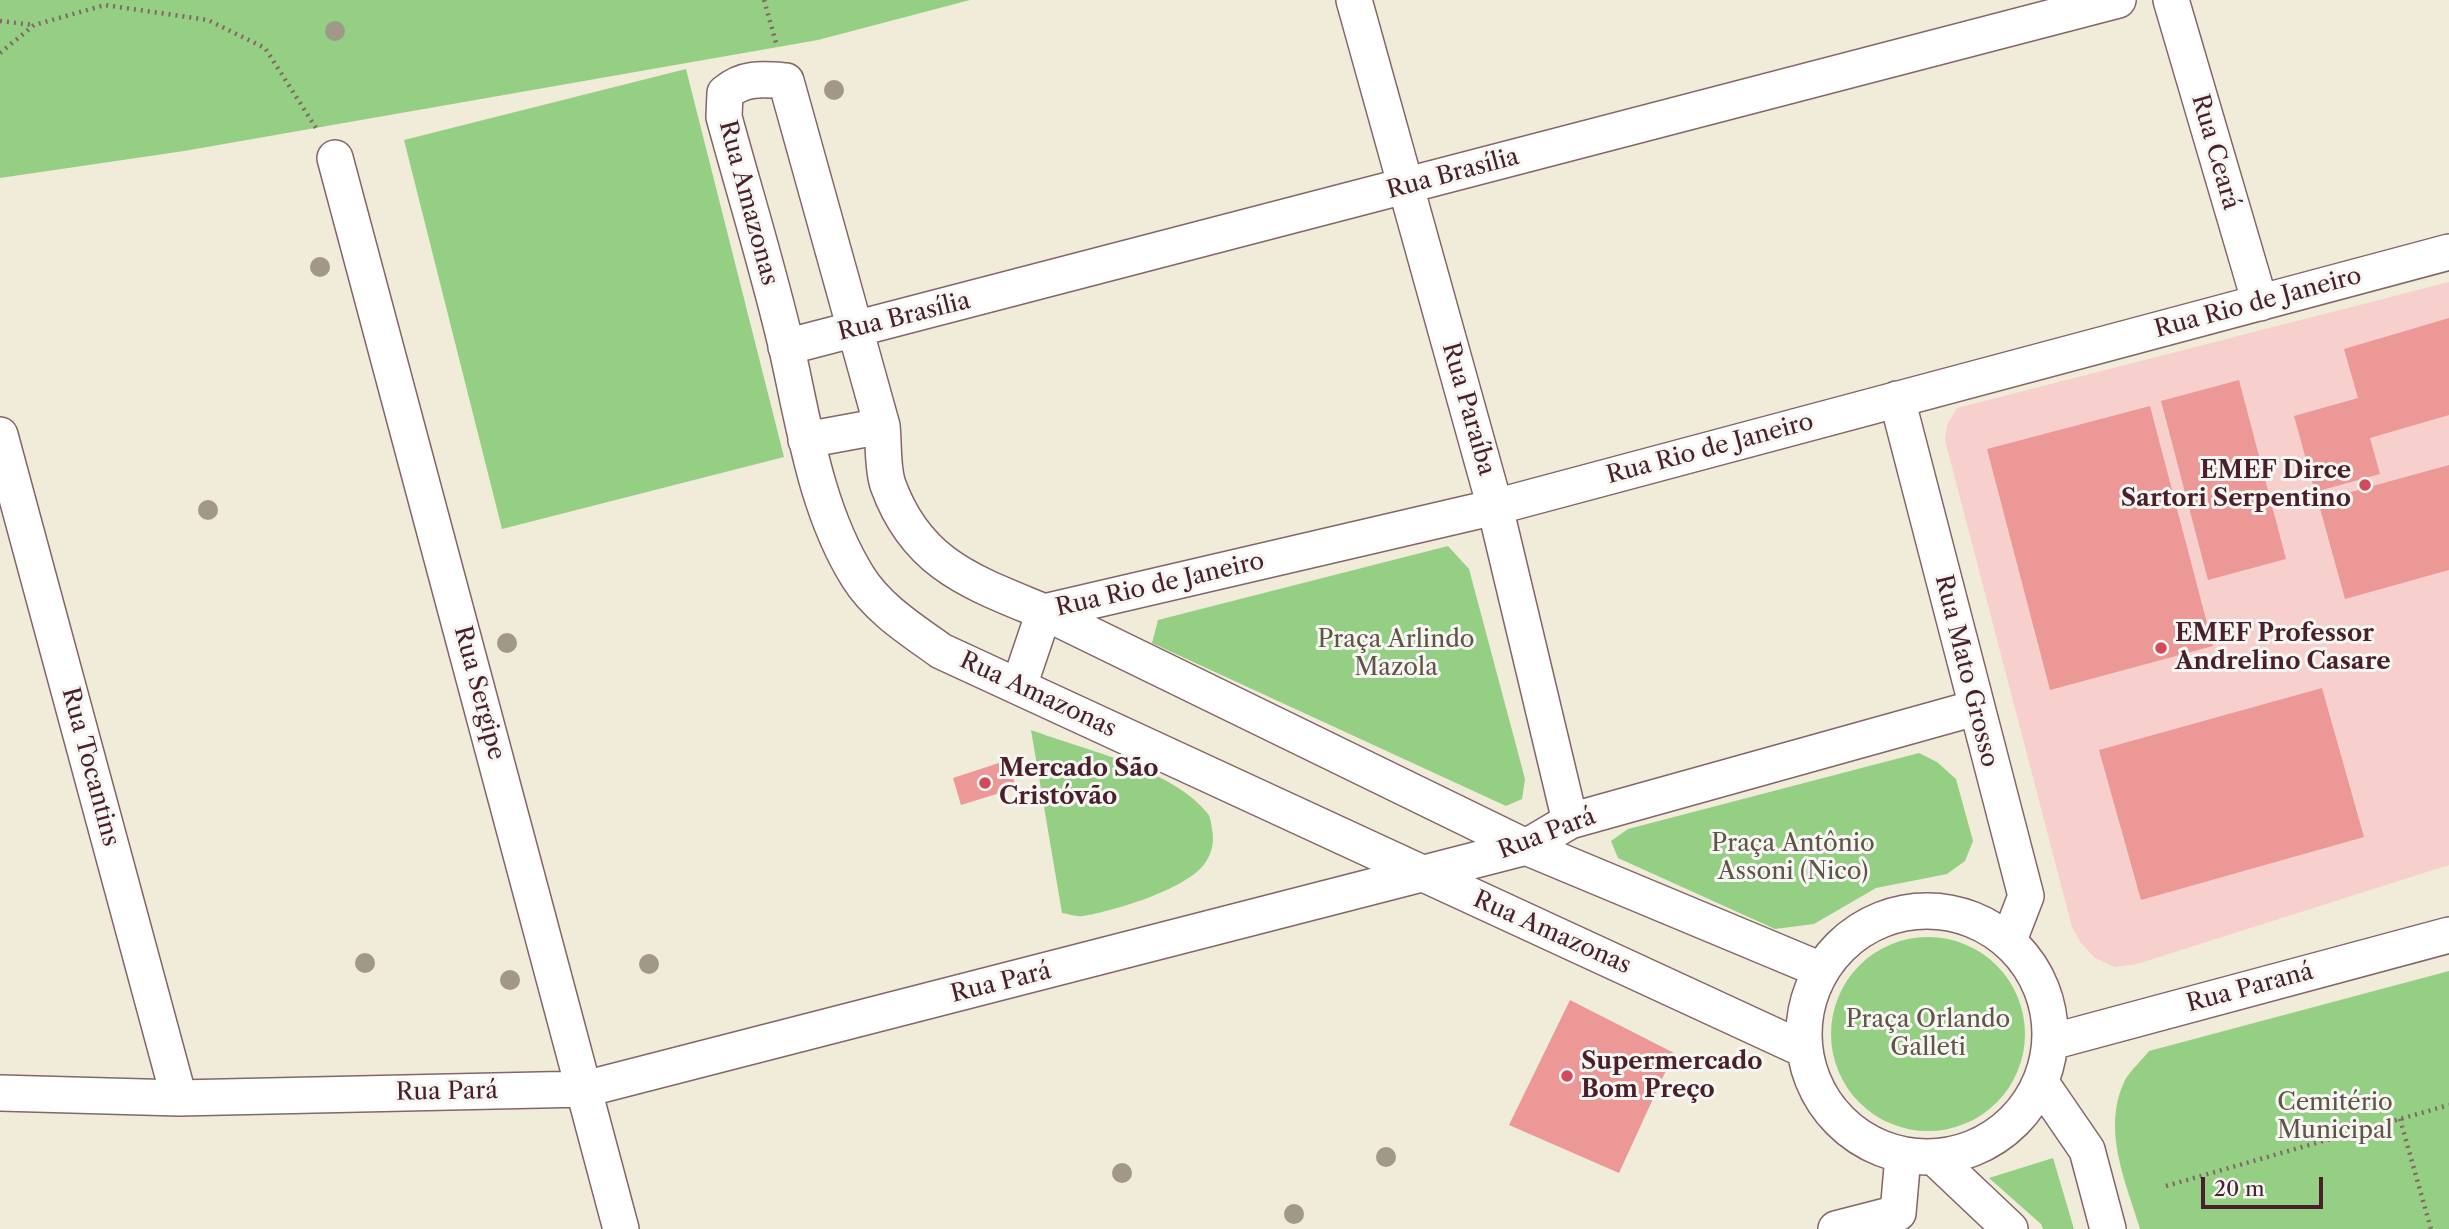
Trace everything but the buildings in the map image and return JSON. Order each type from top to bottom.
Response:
[{"type":"street","name":"Rua Paraíba","points":[[1354,0],[1495,507],[1570,821]]},
{"type":"street","name":"Rua Brasília","points":[[786,347],[2118,0]]},
{"type":"street","name":"Rua Ceará","points":[[2171,0],[2260,303]]},
{"type":"street","name":"Rua Amazonas","points":[[1803,1049],[941,651],[891,615],[859,578],[828,511],[806,440],[786,347],[724,117],[725,93],[736,83],[754,79],[786,81],[882,426],[887,483],[913,536],[962,578],[1044,612],[1526,847],[1821,970]]},
{"type":"street","name":"Rua Sergipe","points":[[335,158],[621,1229]]},
{"type":"street","name":"Rua Rio de Janeiro","points":[[1019,686],[1044,612],[1495,507],[2449,252]]},
{"type":"street","name":"Rua Mato Grosso","points":[[1897,399],[1975,708],[2026,896],[2009,940]]},
{"type":"street","points":[[806,440],[882,426]]},
{"type":"street","name":"Rua Tocantins","points":[[0,435],[179,1098]]},
{"type":"street","name":"Rua Pará","points":[[0,1093],[179,1098],[585,1089],[1424,875],[1526,847],[1570,821],[1975,708]]},
{"type":"street","points":[[1944,911],[1978,921],[2009,940],[2033,969],[2048,1004],[2051,1042],[2041,1083],[2024,1112],[1998,1136],[1968,1151],[1919,1157],[1874,1146],[1847,1130],[1826,1107],[1811,1080],[1803,1049],[1803,1021],[1809,995],[1821,970],[1844,942],[1874,923],[1908,912],[1944,911]]},
{"type":"street","name":"Rua Paraná","points":[[2051,1042],[2449,935]]},
{"type":"street","points":[[2041,1083],[2087,1150],[2108,1229]]},
{"type":"street","points":[[1836,1229],[1898,1213],[1919,1157]]},
{"type":"street","points":[[1919,1157],[2010,1229]]},
{"type":"path","points":[[0,21],[34,25],[105,5],[208,20],[265,48],[335,158]]},
{"type":"path","points":[[0,53],[34,25]]},
{"type":"path","points":[[2166,1186],[2449,1105]]},
{"type":"path","points":[[2400,1119],[2431,1229]]},
{"type":"shaded area","name":"EMEF Professor Andrelino Casare","points":[[2449,282],[2449,865],[2137,964],[2115,967],[2095,958],[2081,943],[2072,927],[1945,440],[1947,425],[1957,408]]},
{"type":"green space","points":[[0,0],[970,0],[818,40],[184,151],[0,178]]},
{"type":"green space","points":[[686,69],[784,457],[502,529],[404,140]]},
{"type":"green space","name":"Praça Arlindo Mazola","points":[[1448,546],[1469,569],[1525,779],[1522,799],[1506,806],[1152,643],[1158,620]]},
{"type":"green space","points":[[1031,730],[1151,773],[1193,799],[1210,819],[1213,841],[1207,860],[1186,880],[1151,897],[1083,916],[1062,913]]},
{"type":"green space","name":"Praça Antônio Assoni (Nico)","points":[[1919,753],[1937,762],[1956,779],[1973,841],[1965,861],[1947,874],[1876,888],[1814,924],[1775,929],[1618,858],[1611,841],[1628,829]]},
{"type":"green space","name":"Praça Orlando Galleti","points":[[1928,937],[1965,944],[1997,965],[2018,997],[2025,1034],[2018,1071],[1997,1103],[1965,1124],[1928,1131],[1891,1124],[1859,1103],[1838,1071],[1831,1034],[1838,997],[1859,965],[1891,944]]},
{"type":"green space","name":"Cemitério Municipal","points":[[2449,971],[2449,1229],[2140,1229],[2118,1155],[2115,1117],[2125,1080],[2149,1051]]},
{"type":"green space","points":[[2053,1158],[2074,1229],[2043,1229],[2041,1224],[1989,1178]]},
{"type":"place","name":"EMEF Dirce Sartori Serpentino","points":[[2365,485]]},
{"type":"place","name":"EMEF Professor Andrelino Casare","points":[[2161,648]]},
{"type":"place","name":"Mercado São Cristóvão","points":[[985,783]]},
{"type":"place","name":"Supermercado Bom Preço","points":[[1567,1076]]}]
